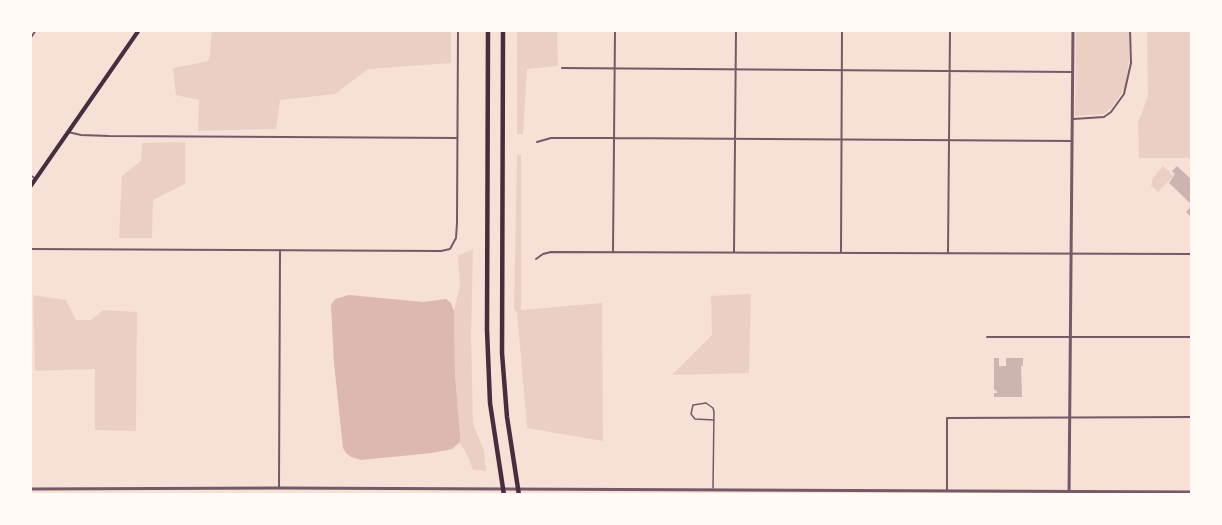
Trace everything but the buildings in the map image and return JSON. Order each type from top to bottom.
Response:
[{"type":"highway","points":[[488,30],[487,330],[490,403],[504,495]]},
{"type":"highway","points":[[503,30],[502,353],[508,427],[519,495]]},
{"type":"main road","points":[[30,188],[139,30]]},
{"type":"street","points":[[30,39],[36,30]]},
{"type":"street","points":[[30,249],[441,251],[452,248],[457,234],[458,30]]},
{"type":"street","points":[[613,252],[615,30]]},
{"type":"street","points":[[734,252],[736,30]]},
{"type":"street","points":[[841,252],[842,30]]},
{"type":"street","points":[[948,253],[950,30]]},
{"type":"street","points":[[1070,493],[1073,30]]},
{"type":"street","points":[[1072,119],[1104,117],[1111,112],[1124,94],[1131,63],[1130,30]]},
{"type":"street","points":[[562,68],[1073,72]]},
{"type":"street","points":[[68,132],[109,136],[457,138]]},
{"type":"street","points":[[537,142],[551,138],[1072,141]]},
{"type":"street","points":[[30,175],[36,179]]},
{"type":"street","points":[[279,488],[280,250]]},
{"type":"street","points":[[536,259],[551,252],[1192,254]]},
{"type":"street","points":[[987,337],[1192,337]]},
{"type":"street","points":[[947,491],[946,418],[1192,417]]},
{"type":"street","points":[[30,489],[493,489],[611,493],[713,490],[732,493],[1192,492]]},
{"type":"lane","points":[[713,490],[714,420],[713,408],[710,404],[693,405],[691,414],[695,419],[714,420]]},
{"type":"shaded area","points":[[212,30],[451,30],[451,63],[368,69],[335,94],[280,100],[276,129],[198,131],[199,100],[176,95],[173,68],[209,61]]},
{"type":"shaded area","points":[[517,30],[557,30],[558,66],[527,69],[523,134],[517,134]]},
{"type":"shaded area","points":[[1076,30],[1129,30],[1129,61],[1125,88],[1112,107],[1104,114],[1075,116]]},
{"type":"shaded area","points":[[1147,30],[1192,30],[1192,158],[1139,158],[1138,123],[1148,96]]},
{"type":"shaded area","points":[[185,142],[185,184],[153,200],[152,238],[119,238],[122,176],[141,161],[142,143]]},
{"type":"shaded area","points":[[521,154],[521,310],[602,303],[603,441],[527,428],[517,312],[514,309],[517,155]]},
{"type":"shaded area","points":[[1163,166],[1173,176],[1158,192],[1151,185],[1153,178]]},
{"type":"shaded area","points":[[473,249],[471,336],[473,424],[484,451],[486,471],[473,470],[460,442],[455,374],[454,311],[460,286],[458,256]]},
{"type":"shaded area","points":[[751,294],[749,373],[672,375],[712,335],[711,296]]},
{"type":"shaded area","points":[[33,295],[66,300],[76,320],[91,320],[103,310],[137,312],[136,431],[95,430],[95,369],[35,371]]},
{"type":"shaded area","points":[[349,295],[423,302],[446,299],[451,303],[454,311],[455,374],[460,436],[460,442],[452,449],[361,460],[346,453],[343,448],[334,363],[331,305],[335,299]]}]
